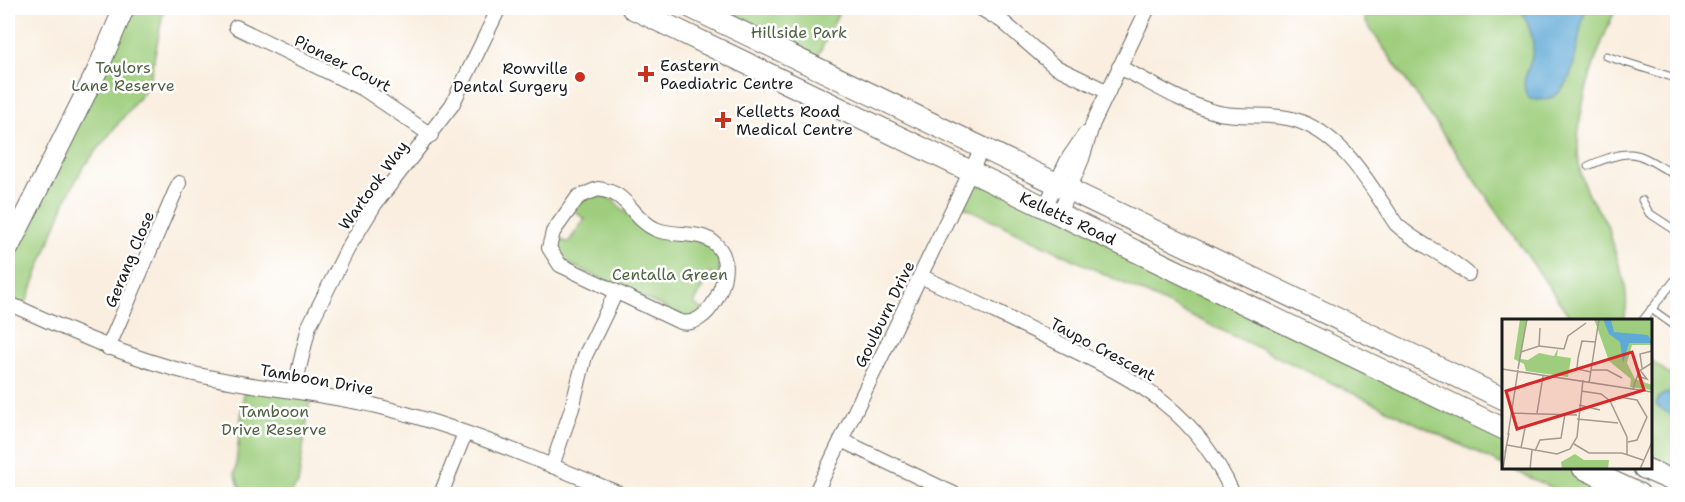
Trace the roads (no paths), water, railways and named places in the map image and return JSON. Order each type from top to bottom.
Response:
[{"type":"main road","points":[[8,249],[97,71],[124,8]]},
{"type":"main road","points":[[97,71],[135,8]]},
{"type":"main road","name":"Kelletts Road","points":[[632,8],[1502,429]]},
{"type":"main road","name":"Kelletts Road","points":[[692,8],[1502,399]]},
{"type":"main road","points":[[8,263],[32,203]]},
{"type":"main road","points":[[1585,469],[1639,495]]},
{"type":"main road","points":[[1646,469],[1677,483]]},
{"type":"street","name":"Wartook Way","points":[[294,390],[309,326],[348,248],[375,204],[452,105],[499,8]]},
{"type":"street","points":[[980,8],[1002,21],[1054,66],[1108,92]]},
{"type":"street","points":[[1052,211],[1064,187],[1068,159],[1093,123],[1148,8]]},
{"type":"street","name":"Pioneer Court","points":[[236,27],[364,90],[430,135]]},
{"type":"street","points":[[1119,67],[1213,111],[1293,119],[1312,127],[1345,152],[1396,224],[1407,234],[1453,260],[1468,274]]},
{"type":"street","name":"Goulburn Drive","points":[[815,495],[982,148]]},
{"type":"street","name":"Gerang Close","points":[[108,348],[179,183]]},
{"type":"street","points":[[598,189],[614,192],[626,200],[635,214],[648,225],[665,233],[702,235],[714,242],[723,253],[726,273],[723,281],[707,314],[694,324],[678,321],[616,292],[560,265],[549,248],[553,232],[578,197],[587,191],[598,189]]},
{"type":"street","name":"Taupo Crescent","points":[[920,276],[1135,380],[1174,410],[1191,428],[1217,463],[1233,495]]},
{"type":"street","points":[[552,466],[572,408],[585,356],[616,292]]},
{"type":"street","name":"Tamboon Drive","points":[[8,303],[108,348],[196,374],[377,406],[465,433],[620,495]]},
{"type":"street","points":[[441,495],[465,433]]},
{"type":"street","points":[[842,440],[954,495]]},
{"type":"lane","points":[[1606,56],[1677,79]]},
{"type":"lane","points":[[1588,166],[1613,155],[1629,153],[1650,159],[1677,177]]},
{"type":"lane","points":[[1642,200],[1649,213],[1677,232]]},
{"type":"lane","points":[[1644,319],[1677,276]]},
{"type":"lane","points":[[1651,309],[1677,328]]},
{"type":"water","points":[[1521,8],[1586,8],[1567,83],[1558,93],[1547,99],[1530,99],[1524,87],[1533,44]]},
{"type":"water","points":[[1666,393],[1677,395],[1677,419],[1656,405],[1659,397]]},
{"type":"place","name":"Eastern Paediatric Centre","points":[[646,74]]},
{"type":"place","name":"Rowville Dental Surgery","points":[[580,77]]},
{"type":"place","name":"Kelletts Road Medical Centre","points":[[723,120]]},
{"type":"park label","name":"Hillside Park","points":[[799,32]]},
{"type":"park label","name":"Taylors Lane Reserve","points":[[123,76]]},
{"type":"park label","name":"Centalla Green","points":[[670,274]]},
{"type":"park label","name":"Tamboon Drive Reserve","points":[[274,420]]}]
